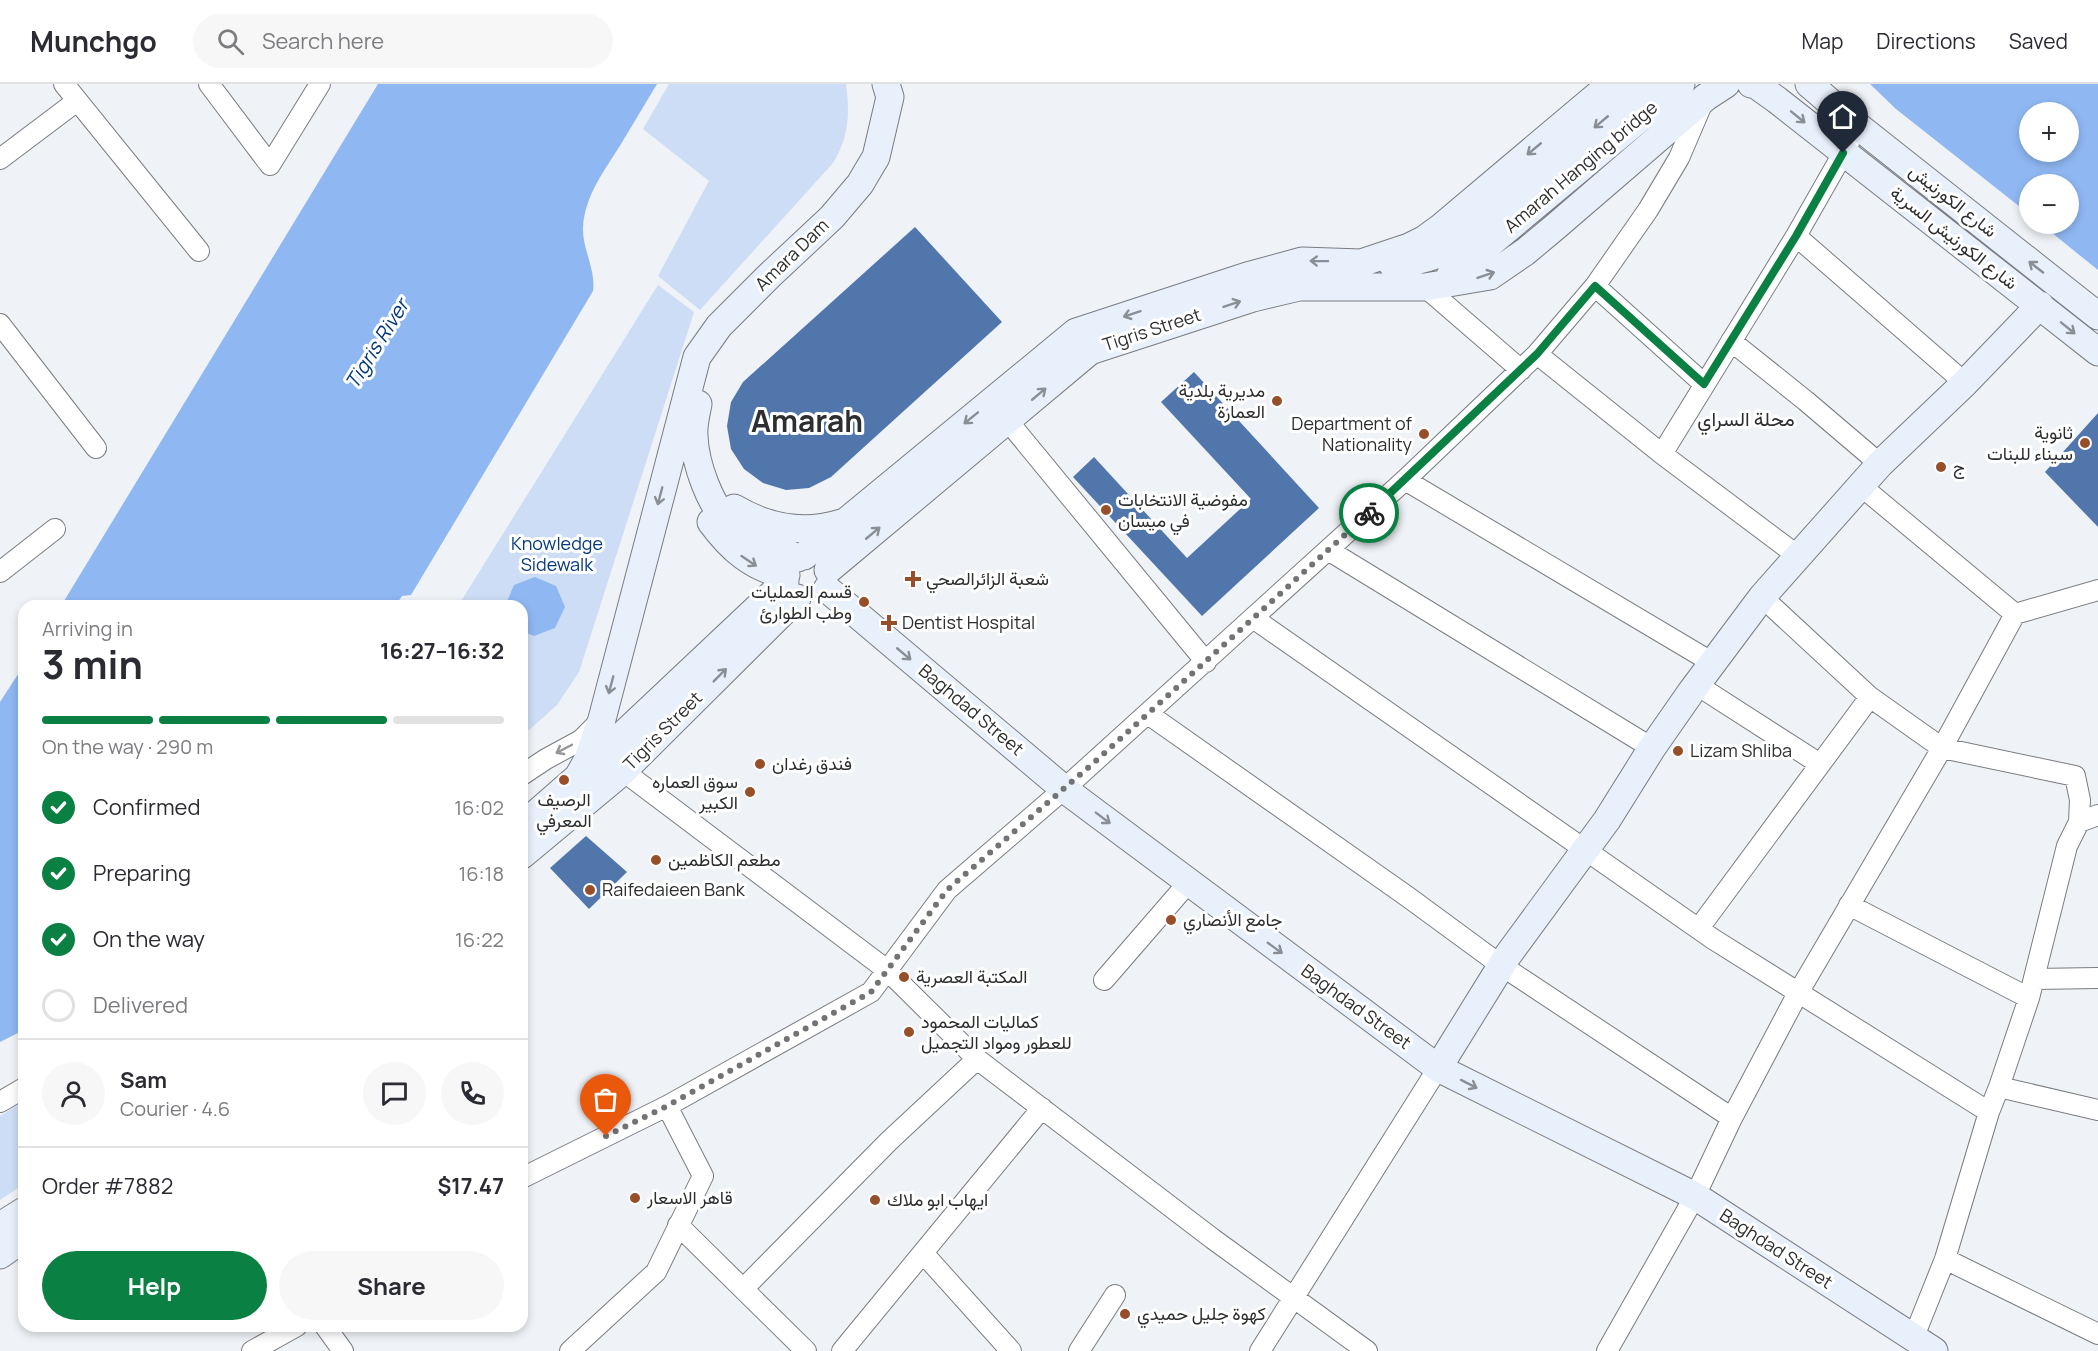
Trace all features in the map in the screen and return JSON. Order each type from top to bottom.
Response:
[{"type":"main road","name":"Amara Dam","points":[[687,421],[697,357],[720,326],[832,217],[860,184],[876,157],[890,97],[886,84]]},
{"type":"main road","points":[[578,777],[588,759],[602,719],[687,421],[706,366],[730,334],[787,272],[857,208],[887,169],[897,132],[902,97],[899,84]]},
{"type":"main road","name":"Tigris Street","points":[[1361,263],[1409,247],[1425,239],[1611,84]]},
{"type":"main road","name":"Amarah Hanging bridge","points":[[1475,243],[1646,84]]},
{"type":"main road","name":"Amarah Hanging bridge","points":[[1475,243],[1681,84]]},
{"type":"main road","name":"شارع الكورنيش السرية","points":[[1751,84],[1777,100],[2098,352]]},
{"type":"main road","name":"شارع الكورنيش","points":[[1809,84],[1859,127],[2098,316]]},
{"type":"main road","name":"Tigris Street","points":[[794,574],[811,601],[823,594],[828,580],[1007,420],[1090,351],[1253,298],[1299,287],[1435,286],[1490,276],[1556,227],[1716,90]]},
{"type":"main road","points":[[1435,286],[1457,268],[1475,243]]},
{"type":"main road","name":"Tigris Street","points":[[528,821],[578,777],[794,574],[845,521],[1076,332],[1247,276],[1302,261],[1394,264],[1420,261],[1475,243]]},
{"type":"main road","points":[[1438,1068],[1508,955],[1586,849],[1652,748],[1762,597],[1880,464],[1965,383],[2040,305]]},
{"type":"main road","points":[[687,421],[706,484],[721,515],[732,527],[794,574]]},
{"type":"main road","points":[[687,421],[683,456],[700,502],[712,523],[722,537],[747,561],[759,568],[794,574]]},
{"type":"main road","points":[[706,484],[735,509],[774,526],[801,530],[816,529],[845,521]]},
{"type":"main road","name":"Baghdad Street","points":[[794,574],[819,559],[828,580],[1064,789],[1438,1068],[1695,1196],[1918,1347]]},
{"type":"main road","name":"Tigris Street","points":[[528,850],[623,771],[794,574]]},
{"type":"main road","points":[[0,1226],[18,1215]]},
{"type":"main road","points":[[0,1255],[18,1242]]},
{"type":"street","points":[[64,84],[199,251]]},
{"type":"street","points":[[209,84],[270,165],[320,84]]},
{"type":"street","points":[[528,1175],[667,1106],[871,992],[947,890],[1206,662],[1406,480],[1537,354],[1595,286],[1648,210],[1716,90]]},
{"type":"street","points":[[0,159],[77,101]]},
{"type":"street","points":[[1662,454],[1796,236],[1859,127]]},
{"type":"street","points":[[1796,236],[1965,383]]},
{"type":"street","points":[[1435,286],[1521,369]]},
{"type":"street","points":[[1595,286],[1704,384]]},
{"type":"street","points":[[0,324],[96,448]]},
{"type":"street","points":[[1731,341],[1806,400],[1880,464]]},
{"type":"street","points":[[1537,354],[1662,454],[1798,556]]},
{"type":"street","points":[[1007,420],[1206,662]]},
{"type":"street","points":[[1406,480],[1713,663]]},
{"type":"street","points":[[1860,486],[2014,614]]},
{"type":"street","points":[[0,572],[55,529]]},
{"type":"street","points":[[1328,550],[1652,748]]},
{"type":"street","points":[[1607,1351],[1695,1196],[1732,1118],[1798,993],[1942,748],[2014,614],[2098,590]]},
{"type":"street","points":[[1762,597],[1870,697],[1942,748],[2075,776],[2079,800],[2079,822],[2067,846],[2031,988],[1989,1112],[1918,1347]]},
{"type":"street","points":[[1253,618],[1699,928],[1798,993],[1989,1112]]},
{"type":"street","points":[[1697,685],[1820,764]]},
{"type":"street","points":[[1699,928],[1870,697]]},
{"type":"street","points":[[1148,714],[1503,966],[1732,1118]]},
{"type":"street","points":[[528,771],[581,740],[602,719]]},
{"type":"street","points":[[623,771],[887,970],[977,1059],[1213,1239],[1367,1351]]},
{"type":"street","points":[[2079,822],[2098,815]]},
{"type":"street","points":[[1104,980],[1188,883]]},
{"type":"street","points":[[1849,905],[2031,988],[2098,978]]},
{"type":"street","points":[[743,1289],[889,1141],[977,1059]]},
{"type":"street","points":[[1260,1351],[1438,1068]]},
{"type":"street","points":[[1999,1087],[2098,1110]]},
{"type":"street","points":[[0,1102],[18,1092]]},
{"type":"street","points":[[570,1351],[656,1272],[703,1176],[667,1106]]},
{"type":"street","points":[[842,1351],[1042,1108]]},
{"type":"street","points":[[678,1225],[806,1351]]},
{"type":"street","points":[[923,1253],[1011,1351]]},
{"type":"street","points":[[1945,1259],[2098,1334]]},
{"type":"street","points":[[1078,1351],[1115,1295]]},
{"type":"street","points":[[252,1351],[286,1332]]},
{"type":"street","points":[[330,1332],[344,1351]]},
{"type":"green space","points":[[669,84],[846,84],[847,125],[842,144],[833,163],[700,310],[658,276],[709,181],[643,129]]},
{"type":"green space","name":"Knowledge Sidewalk","points":[[658,285],[694,312],[579,672],[557,705],[529,730],[528,600],[462,600]]},
{"type":"green space","points":[[18,1105],[18,1188],[0,1200],[0,1116]]},
{"type":"water","name":"Tigris River","points":[[378,84],[657,84],[602,173],[588,204],[583,235],[593,275],[593,291],[411,595],[402,596],[399,600],[65,600]]},
{"type":"water","points":[[1870,84],[2098,84],[2098,270],[2053,234],[2079,234],[2079,174],[2019,174],[2019,206],[1896,109]]},
{"type":"water","points":[[535,577],[556,586],[565,607],[555,628],[534,636],[528,634],[528,600],[508,600],[514,585]]},
{"type":"water","points":[[18,674],[18,1033],[0,1042],[0,702]]},
{"type":"building","points":[[915,227],[1002,322],[831,477],[809,488],[786,490],[763,483],[744,469],[731,449],[727,426],[731,402],[743,382]]},
{"type":"building","points":[[1194,372],[1319,508],[1202,616],[1073,477],[1094,457],[1187,558],[1251,499],[1161,402]]},
{"type":"building","name":"ثانوية سيناء للبنات","points":[[2098,413],[2098,527],[2045,472]]},
{"type":"building","name":"Raifedaieen Bank","points":[[586,836],[627,872],[589,909],[550,868]]},
{"type":"way so far","points":[[606,1136],[667,1106],[871,992],[947,890],[1098,759],[1369,513]]},
{"type":"place","name":"مديرية بلدية العمارة","points":[[1277,401]]},
{"type":"place","name":"Department of Nationality","points":[[1424,434]]},
{"type":"place","name":"ثانوية سيناء للبنات","points":[[2085,443]]},
{"type":"place","name":"ج","points":[[1941,467]]},
{"type":"place","name":"مفوضية الانتخابات في ميسان","points":[[1106,510]]},
{"type":"place","name":"شعبة الزائرالصحي","points":[[913,579]]},
{"type":"place","name":"قسم العمليات وطب الطوارئ","points":[[864,602]]},
{"type":"place","name":"Dentist Hospital","points":[[889,623]]},
{"type":"place","name":"Lizam Shliba","points":[[1678,751]]},
{"type":"place","name":"فندق رغدان","points":[[760,764]]},
{"type":"place","name":"الرصيف المعرفي","points":[[564,780]]},
{"type":"place","name":"سوق العماره الكبير","points":[[750,792]]},
{"type":"place","name":"مطعم الكاظمين","points":[[656,860]]},
{"type":"place","name":"Raifedaieen Bank","points":[[590,890]]},
{"type":"place","name":"جامع الأنصاري","points":[[1171,920]]},
{"type":"place","name":"المكتبة العصرية","points":[[904,977]]},
{"type":"place","name":"كماليات المحمود للعطور ومواد التجميل","points":[[909,1032]]},
{"type":"place","name":"قاهر الاسعار","points":[[635,1198]]},
{"type":"place","name":"ايهاب ابو ملاك","points":[[875,1200]]},
{"type":"place","name":"كهوة جليل حميدي","points":[[1125,1314]]},
{"type":"district","name":"محلة السراي","points":[[1746,419]]},
{"type":"district","name":"Amarah","points":[[807,422]]},
{"type":"route","points":[[1369,513],[1537,354],[1595,286],[1704,384],[1796,236],[1843,153]]}]
